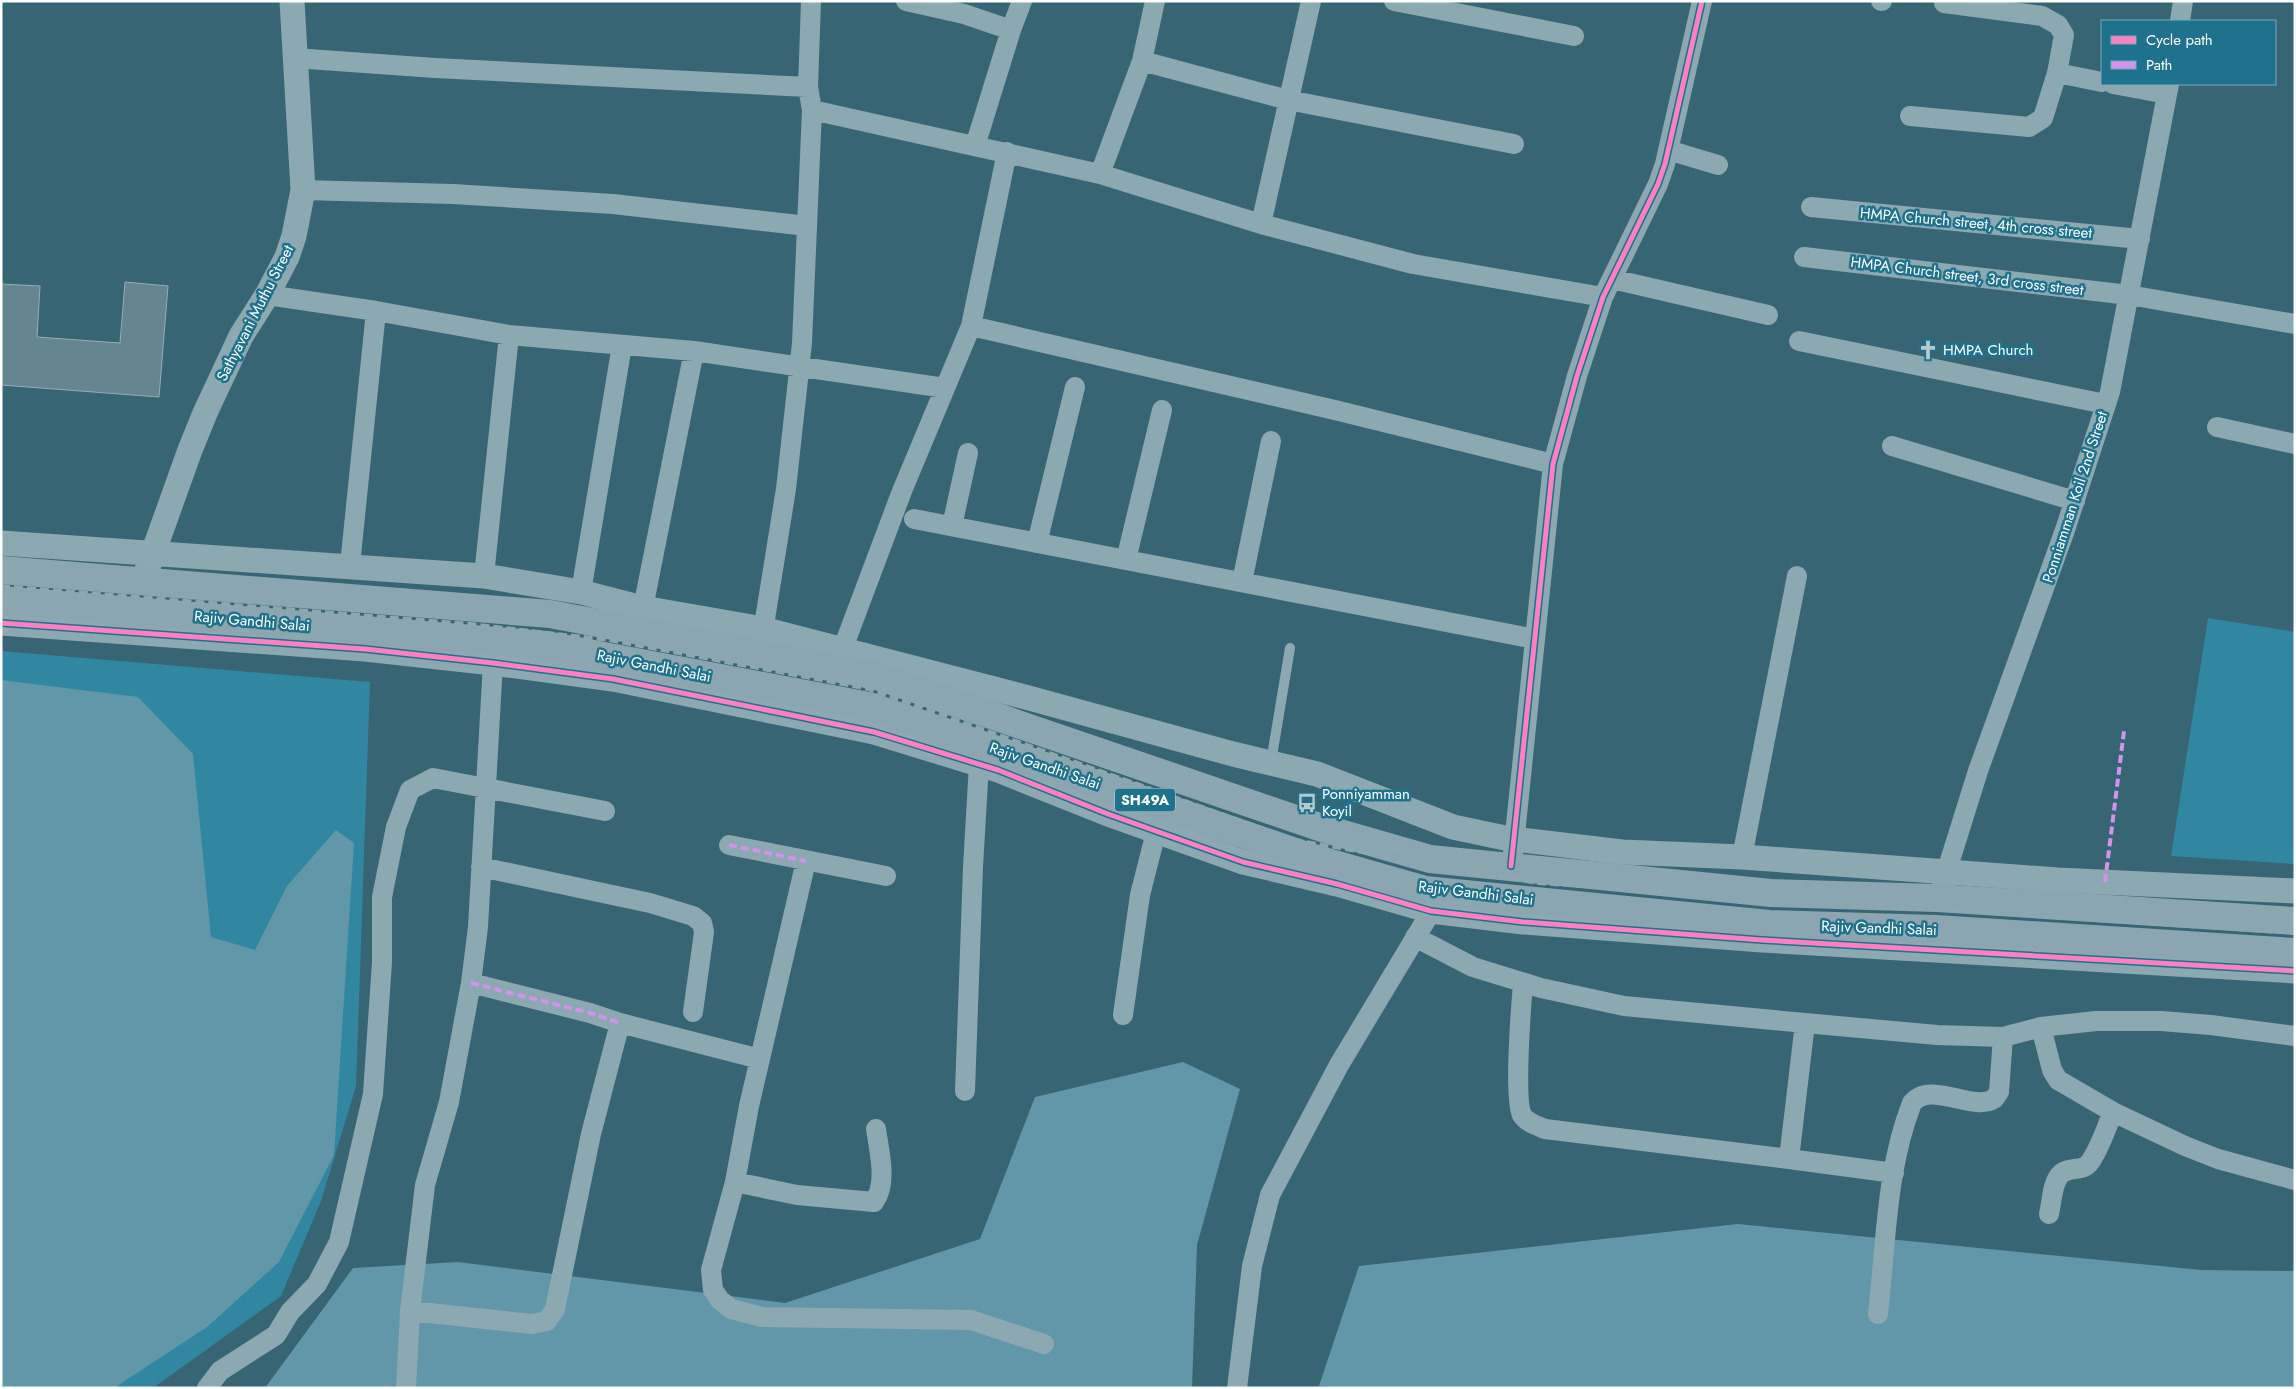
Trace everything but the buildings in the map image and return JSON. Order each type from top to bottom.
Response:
[{"type":"main road","name":"Rajiv Gandhi Salai","points":[[1,570],[550,614],[761,642],[877,676],[1322,828],[1430,859],[1771,893],[1938,898],[2295,921]]},
{"type":"main road","name":"Rajiv Gandhi Salai","points":[[1,600],[546,645],[869,706],[1313,858],[1424,890],[1437,901],[1769,924],[1936,930],[2295,952]]},
{"type":"street","name":"Sathyavani Muthu Street","points":[[144,582],[152,554],[190,450],[218,383],[241,336],[267,295],[287,257],[294,236],[303,190],[292,1]]},
{"type":"street","points":[[761,642],[786,489],[800,366],[812,110],[808,87],[811,1]]},
{"type":"street","points":[[906,1],[964,14],[1011,30]]},
{"type":"street","points":[[975,146],[1011,30],[1022,1]]},
{"type":"street","points":[[1100,174],[1142,61],[1155,1]]},
{"type":"street","points":[[1261,224],[1311,1]]},
{"type":"street","points":[[1394,1],[1574,36]]},
{"type":"street","points":[[1512,866],[1553,464],[1577,376],[1603,297],[1658,184],[1668,150],[1702,1]]},
{"type":"street","points":[[2180,20],[2184,1]]},
{"type":"street","points":[[1910,116],[2029,127],[2043,118],[2057,73],[2064,35],[2058,25],[2042,16],[1944,3]]},
{"type":"street","points":[[294,58],[435,68],[808,87]]},
{"type":"street","points":[[1142,61],[1288,100],[1514,144]]},
{"type":"street","points":[[2057,73],[2101,82]]},
{"type":"street","points":[[2124,85],[2168,89]]},
{"type":"street","name":"Ponniamman Koil 2nd Street","points":[[1938,898],[1978,771],[2075,501],[2105,404],[2130,295],[2168,89]]},
{"type":"street","points":[[812,110],[1100,174],[1261,224],[1413,264],[1603,297]]},
{"type":"street","points":[[1668,150],[1718,165]]},
{"type":"street","points":[[843,648],[902,491],[970,326],[1007,152]]},
{"type":"street","points":[[303,190],[453,194],[614,204],[807,226]]},
{"type":"street","name":"HMPA Church street, 4th cross street","points":[[1811,207],[2140,239]]},
{"type":"street","name":"HMPA Church street, 3rd cross street","points":[[1804,257],[2130,295],[2295,324]]},
{"type":"street","points":[[1612,279],[1768,315]]},
{"type":"street","points":[[267,295],[376,311],[509,334],[694,351],[944,388]]},
{"type":"street","points":[[350,565],[376,311]]},
{"type":"street","points":[[970,326],[1301,402],[1553,464]]},
{"type":"street","points":[[484,576],[509,334]]},
{"type":"street","points":[[1799,341],[2105,404]]},
{"type":"street","points":[[580,592],[622,344]]},
{"type":"street","points":[[643,608],[694,351]]},
{"type":"street","points":[[1037,543],[1075,387]]},
{"type":"street","points":[[1126,560],[1162,410]]},
{"type":"street","points":[[2217,427],[2295,444]]},
{"type":"street","points":[[1242,582],[1271,441]]},
{"type":"street","points":[[1892,446],[2075,501]]},
{"type":"street","points":[[952,526],[968,453]]},
{"type":"street","points":[[914,519],[1535,639]]},
{"type":"street","points":[[1,543],[350,565],[484,576],[580,592],[761,642],[843,648],[1317,774],[1453,827],[1515,839],[1622,852],[1742,857],[1946,872],[2295,891]]},
{"type":"street","points":[[1742,857],[1797,576]]},
{"type":"street","points":[[1,623],[365,649],[493,663],[613,680],[856,728],[979,764],[1156,832],[1243,862],[1337,884],[1437,901],[1524,922],[1762,940],[2295,971]]},
{"type":"street","points":[[406,1388],[410,1311],[425,1186],[449,1102],[471,983],[478,927],[493,663]]},
{"type":"street","points":[[965,1091],[973,867],[979,764]]},
{"type":"street","points":[[207,1388],[220,1371],[276,1335],[290,1312],[317,1284],[338,1242],[373,1094],[382,962],[382,897],[396,827],[410,790],[433,778],[486,786],[605,811]]},
{"type":"street","points":[[1123,1015],[1140,895],[1156,832]]},
{"type":"street","points":[[729,845],[886,876]]},
{"type":"street","points":[[806,861],[760,1059],[735,1182],[711,1270],[713,1290],[720,1300],[731,1309],[762,1317],[971,1320],[1044,1344]]},
{"type":"street","points":[[481,867],[650,903],[693,916],[702,923],[704,932],[693,1012]]},
{"type":"street","points":[[1237,1388],[1252,1266],[1270,1195],[1339,1065],[1437,901]]},
{"type":"street","points":[[1415,937],[1473,967],[1523,983],[1624,1006],[1937,1035],[2003,1037],[2041,1027],[2096,1021],[2161,1021],[2210,1024],[2295,1036]]},
{"type":"street","points":[[471,983],[760,1059]]},
{"type":"street","points":[[1523,983],[1519,1092],[1522,1116],[1532,1125],[1545,1129],[1894,1173]]},
{"type":"street","points":[[410,1311],[532,1324],[547,1321],[554,1309],[591,1134],[620,1023]]},
{"type":"street","points":[[1789,1159],[1805,1024]]},
{"type":"street","points":[[2041,1027],[2054,1076],[2113,1112],[2185,1146],[2218,1158],[2295,1180]]},
{"type":"street","points":[[1878,1314],[1894,1173],[1900,1140],[1908,1114],[1916,1098],[1928,1095],[1940,1095],[1981,1103],[1994,1099],[1998,1092],[2003,1037]]},
{"type":"street","points":[[2049,1214],[2060,1174],[2064,1171],[2082,1168],[2090,1162],[2113,1112]]},
{"type":"street","points":[[735,1182],[797,1195],[874,1202],[878,1196],[881,1160],[876,1129]]},
{"type":"lane","points":[[1270,763],[1290,648]]},
{"type":"shaded area","points":[[2208,618],[2295,632],[2295,864],[2171,856]]},
{"type":"shaded area","points":[[1,651],[370,682],[356,1086],[321,1201],[281,1296],[153,1388],[1,1388]]},
{"type":"shaded area","points":[[1,680],[138,697],[193,754],[211,937],[255,950],[287,886],[336,830],[354,843],[334,1155],[279,1262],[207,1327],[114,1388],[1,1388]]},
{"type":"shaded area","points":[[1183,1062],[1240,1089],[1197,1245],[1192,1388],[265,1388],[353,1268],[458,1262],[785,1303],[980,1239],[1035,1097]]},
{"type":"shaded area","points":[[1738,1224],[2201,1270],[2295,1271],[2295,1388],[1351,1388],[1319,1386],[1359,1266]]},
{"type":"railway","points":[[1,586],[470,624],[609,640],[869,689],[1295,840],[1537,883],[2295,933]]},
{"type":"railway","points":[[860,680],[875,683],[1295,830],[1510,871]]},
{"type":"marked path","points":[[2105,882],[2124,731]]},
{"type":"marked path","points":[[729,845],[806,861]]},
{"type":"marked path","points":[[471,983],[590,1013],[620,1023]]},
{"type":"cycle path","points":[[1511,866],[1553,464],[1577,376],[1603,297],[1658,184],[1665,164],[1702,1]]},
{"type":"cycle path","points":[[1,623],[365,649],[613,679],[874,732],[998,770],[1108,814],[1243,862],[1337,884],[1431,911],[1523,922],[1762,940],[2295,971]]},
{"type":"place","name":"HMPA Church","points":[[1928,350]]},
{"type":"place","name":"Ponniyamman Koyil","points":[[1307,803]]}]
